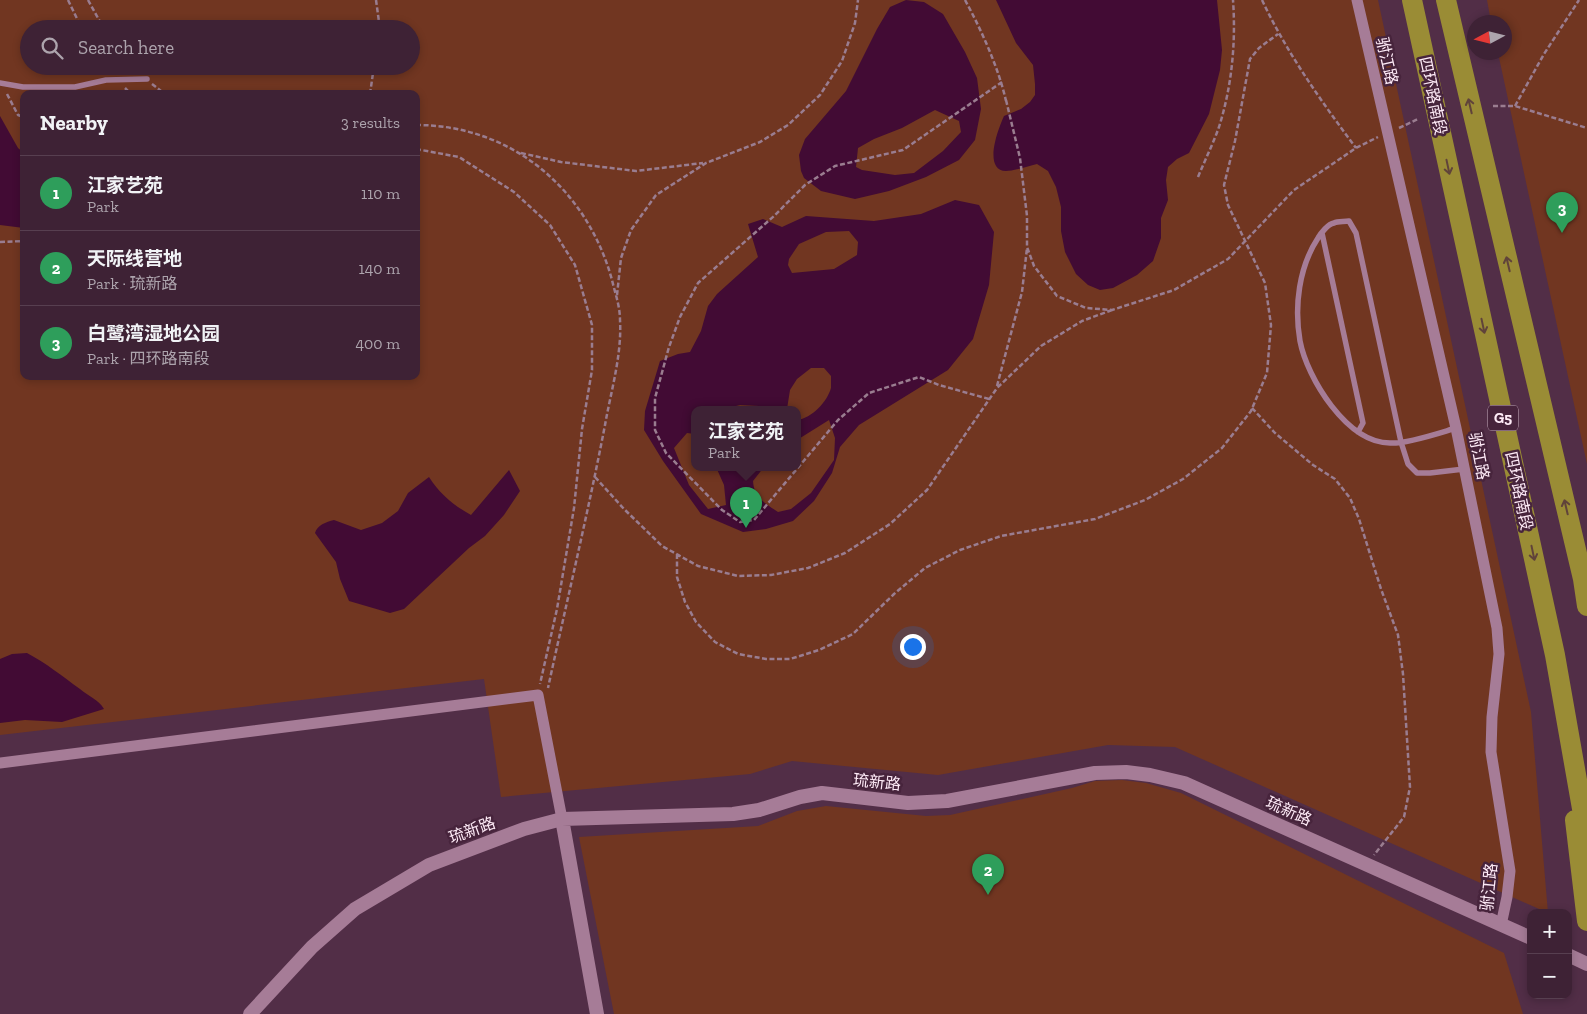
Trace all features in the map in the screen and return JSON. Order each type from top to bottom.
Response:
[{"type":"highway","name":"四环路南段","points":[[1412,0],[1555,655],[1587,837]]},
{"type":"highway","name":"四环路南段","points":[[1446,0],[1585,589],[1587,606]]},
{"type":"highway","points":[[1555,655],[1587,921]]},
{"type":"street","name":"驸江路","points":[[1357,0],[1456,428],[1497,628],[1499,654],[1492,717],[1491,752],[1510,871],[1501,925]]},
{"type":"street","points":[[0,763],[538,695],[597,1014]]},
{"type":"street","name":"琉新路","points":[[250,1014],[312,947],[355,910],[429,865],[524,829],[562,820],[733,814],[759,810],[800,797],[822,793],[908,803],[927,803],[1095,773],[1126,772],[1150,775],[1184,783],[1527,936]]},
{"type":"street","points":[[1572,957],[1587,964]]},
{"type":"lane","points":[[1,83],[23,87],[75,87],[106,80],[147,79]]},
{"type":"lane","points":[[1456,428],[1401,442],[1375,441],[1358,432],[1337,412],[1325,396],[1309,368],[1300,340],[1298,314],[1300,279],[1310,250],[1322,233],[1333,223],[1349,221],[1356,233],[1401,442],[1408,464],[1416,473],[1430,474],[1464,469]]},
{"type":"lane","points":[[1322,233],[1363,423],[1358,432]]},
{"type":"path","points":[[68,0],[78,20]]},
{"type":"path","points":[[88,0],[99,20]]},
{"type":"path","points":[[376,0],[379,20]]},
{"type":"path","points":[[520,153],[561,162],[636,171],[706,162],[760,142],[788,125],[820,95],[842,61],[855,22],[858,0]]},
{"type":"path","points":[[965,0],[1002,82],[1020,158],[1027,216],[1027,247],[1022,292],[997,388]]},
{"type":"path","points":[[1198,177],[1219,126],[1232,72],[1233,0]]},
{"type":"path","points":[[1262,0],[1278,34],[1318,97],[1356,148]]},
{"type":"path","points":[[1515,106],[1544,54],[1579,0]]},
{"type":"path","points":[[677,554],[677,577],[685,602],[696,622],[715,642],[738,654],[766,659],[790,659],[819,650],[853,634],[894,594],[926,568],[960,550],[1001,536],[1096,519],[1145,500],[1183,479],[1222,448],[1252,408],[1267,373],[1271,325],[1265,284],[1228,205],[1224,185],[1235,141],[1250,59],[1259,48],[1278,34]]},
{"type":"path","points":[[371,90],[373,75]]},
{"type":"path","points":[[795,471],[754,520],[740,522],[722,510],[666,452],[655,430],[654,398],[680,317],[698,283],[805,186],[835,166],[903,150],[1002,82]]},
{"type":"path","points":[[1,83],[20,116]]},
{"type":"path","points":[[1493,106],[1515,106],[1587,128]]},
{"type":"path","points":[[595,477],[662,546],[698,566],[738,576],[771,575],[808,568],[845,553],[890,524],[927,490],[997,388],[1041,346],[1082,321],[1174,290],[1228,259],[1294,190],[1356,148],[1418,119]]},
{"type":"path","points":[[420,126],[440,125],[463,130],[497,142],[520,153],[551,176],[586,218],[598,240],[604,253],[616,296],[620,321],[620,346],[595,477],[546,696],[538,695],[557,609],[574,508],[582,429],[592,370],[592,325],[575,265],[550,225],[514,192],[459,157],[420,150]]},
{"type":"path","points":[[616,296],[621,258],[631,230],[656,195],[706,162]]},
{"type":"path","points":[[0,242],[20,241]]},
{"type":"path","points":[[1027,247],[1034,266],[1057,296],[1086,308],[1112,310]]},
{"type":"path","points":[[801,464],[838,420],[869,393],[919,377],[939,385],[989,399]]},
{"type":"path","points":[[1252,408],[1275,433],[1313,465],[1335,479],[1350,498],[1359,519],[1398,635],[1403,674],[1410,787],[1404,816],[1367,865]]},
{"type":"shaded area","points":[[0,0],[1378,0],[1531,712],[1548,909],[1539,909],[1175,747],[1108,745],[938,775],[792,761],[750,774],[501,797],[484,679],[0,735]]},
{"type":"shaded area","points":[[906,0],[924,2],[943,14],[965,52],[977,78],[981,109],[975,140],[959,160],[926,177],[889,191],[855,199],[821,191],[804,178],[801,171],[799,155],[805,139],[846,91],[890,7]],"holes":[[[935,110],[959,121],[961,132],[943,151],[914,173],[895,175],[862,170],[856,167],[858,148],[874,139],[902,128]]]},
{"type":"shaded area","points":[[996,0],[1217,0],[1222,50],[1220,70],[1209,114],[1189,153],[1177,159],[1168,167],[1166,180],[1168,200],[1161,218],[1161,238],[1153,261],[1137,275],[1113,288],[1100,290],[1088,285],[1076,274],[1065,252],[1061,231],[1061,207],[1056,187],[1048,171],[1037,164],[1006,171],[999,169],[995,164],[994,147],[1004,116],[1021,109],[1035,95],[1033,65],[1016,43]]},
{"type":"shaded area","points":[[1487,0],[1587,0],[1587,464],[1500,60],[1512,60],[1512,15],[1490,15]]},
{"type":"shaded area","points":[[0,116],[20,150],[20,228],[0,225]]},
{"type":"shaded area","points":[[955,200],[979,205],[994,232],[989,285],[973,339],[948,370],[859,425],[840,447],[832,473],[814,501],[793,521],[766,529],[743,532],[701,514],[663,461],[644,430],[645,411],[660,361],[678,354],[690,352],[701,331],[708,306],[717,294],[758,257],[748,224],[763,219],[782,227],[806,216],[874,221],[921,214]],"holes":[[[849,231],[858,242],[857,255],[834,269],[792,273],[788,265],[789,259],[799,244],[826,232]]]},
{"type":"shaded area","points":[[509,470],[520,491],[504,515],[485,536],[469,548],[404,609],[390,613],[349,601],[340,579],[336,562],[315,533],[320,526],[334,520],[361,530],[382,523],[398,511],[408,493],[429,477],[447,499],[471,515]]},
{"type":"shaded area","points":[[27,653],[47,665],[104,709],[62,722],[25,720],[0,723],[0,659],[12,654]]},
{"type":"shaded area","points":[[1122,780],[1146,783],[1181,793],[1504,953],[1523,1014],[614,1014],[579,837],[758,826],[797,811],[826,806],[926,816],[950,815],[1072,788],[1095,781]]},
{"type":"place","name":"白鹭湾湿地公园","points":[[1562,233]]},
{"type":"place","name":"江家艺苑","points":[[746,528]]},
{"type":"place","name":"天际线营地","points":[[988,895]]}]
